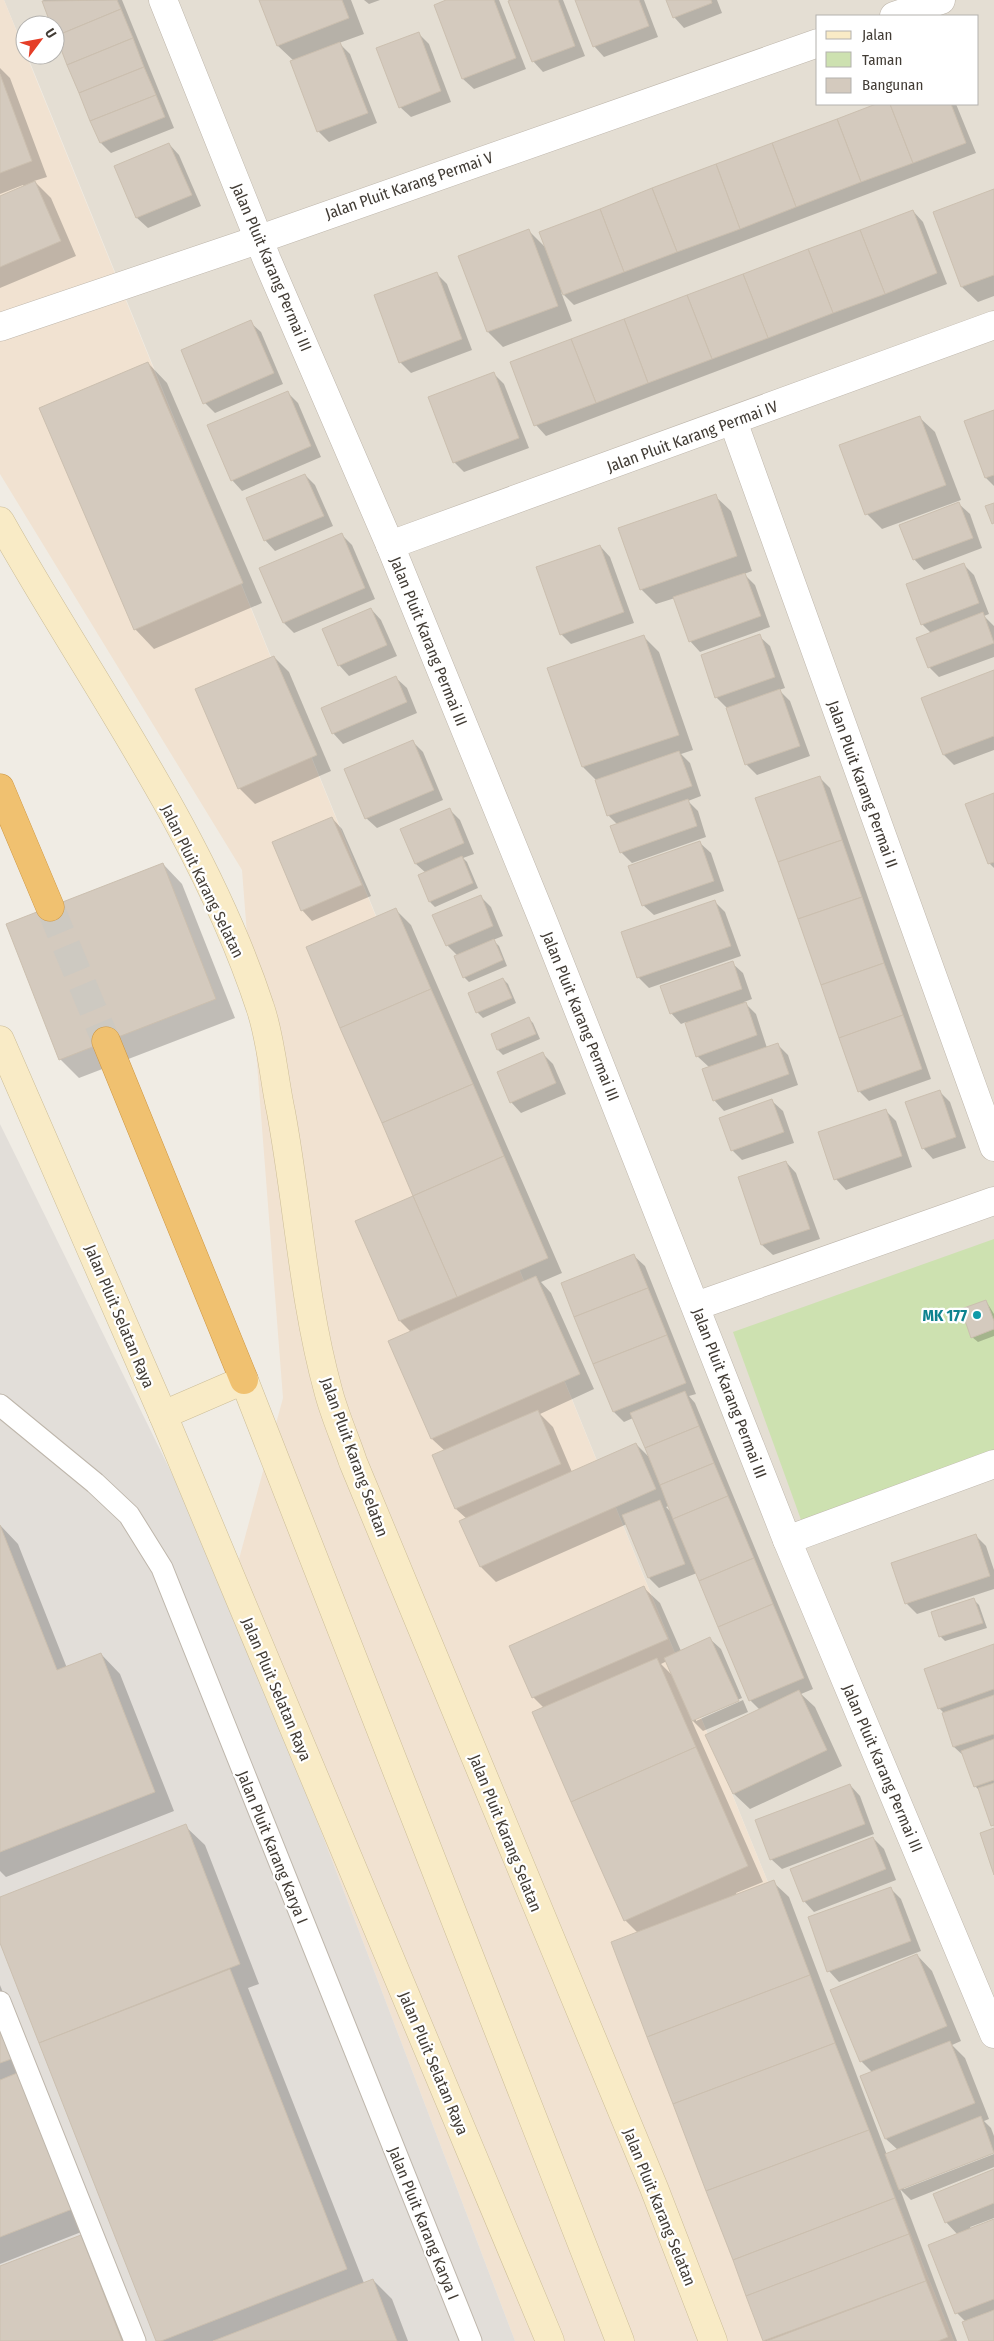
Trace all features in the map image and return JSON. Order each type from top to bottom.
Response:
[{"type":"highway","points":[[0,788],[50,907]]},
{"type":"highway","points":[[106,1041],[244,1380]]},
{"type":"main road","name":"Jalan Pluit Karang Selatan","points":[[0,521],[185,836],[229,928],[258,1000],[286,1143],[312,1316],[328,1391],[357,1471],[654,2188],[713,2341]]},
{"type":"main road","name":"Jalan Pluit Selatan Raya","points":[[0,1040],[163,1415],[550,2341]]},
{"type":"main road","points":[[163,1415],[244,1380],[620,2341]]},
{"type":"street","name":"Jalan Pluit Karang Permai III","points":[[163,0],[260,239],[390,545],[696,1306],[787,1540],[994,2034]]},
{"type":"street","points":[[897,15],[941,0]]},
{"type":"street","name":"Jalan Pluit Karang Permai V","points":[[0,327],[260,239],[816,44]]},
{"type":"street","name":"Jalan Pluit Karang Permai IV","points":[[390,545],[994,325]]},
{"type":"street","name":"Jalan Pluit Karang Permai II","points":[[733,421],[994,1147]]},
{"type":"street","points":[[696,1306],[994,1201]]},
{"type":"street","points":[[787,1540],[994,1464]]},
{"type":"lane","name":"Jalan Pluit Karang Karya I","points":[[0,1405],[95,1483],[129,1515],[162,1568],[471,2341]]},
{"type":"lane","points":[[0,2002],[135,2341]]},
{"type":"shaded area","points":[[0,0],[4,0],[15,27],[15,65],[30,65],[954,2341],[515,2341],[230,1592],[283,1398],[242,870],[0,474]]},
{"type":"shaded area","points":[[4,0],[994,0],[994,2341],[954,2341],[31,65],[65,65],[65,15],[15,15],[15,27]]},
{"type":"shaded area","points":[[0,1124],[230,1592],[515,2341],[0,2341]]},
{"type":"green space","points":[[994,1239],[994,1472],[808,1539],[733,1332]]},
{"type":"building","points":[[117,0],[121,9],[65,32],[65,15],[47,15],[42,1]]},
{"type":"building","points":[[259,0],[342,0],[349,18],[277,46]]},
{"type":"building","points":[[446,0],[494,0],[516,58],[462,79],[434,5]]},
{"type":"building","points":[[558,0],[575,46],[532,62],[508,1]]},
{"type":"building","points":[[575,0],[639,0],[649,26],[593,47]]},
{"type":"building","points":[[666,0],[711,0],[712,3],[673,18]]},
{"type":"building","points":[[121,9],[133,38],[67,65],[65,60],[65,32]]},
{"type":"building","points":[[419,32],[441,91],[399,108],[376,48]]},
{"type":"building","points":[[133,38],[144,67],[79,93],[67,65]]},
{"type":"building","points":[[340,42],[368,113],[317,132],[290,61]]},
{"type":"building","points":[[144,67],[156,95],[90,121],[79,93]]},
{"type":"building","points":[[0,74],[32,161],[0,173]]},
{"type":"building","points":[[156,95],[165,117],[100,143],[90,121]]},
{"type":"building","points":[[873,105],[890,105],[913,163],[861,182],[837,119]]},
{"type":"building","points":[[890,105],[951,105],[966,143],[913,163]]},
{"type":"building","points":[[837,119],[861,182],[796,207],[772,143]]},
{"type":"building","points":[[169,143],[192,195],[136,218],[114,166]]},
{"type":"building","points":[[772,143],[796,207],[740,229],[716,164]]},
{"type":"building","points":[[716,164],[740,229],[677,252],[652,188]]},
{"type":"building","points":[[35,181],[61,241],[0,267],[0,196]]},
{"type":"building","points":[[652,188],[677,252],[624,272],[600,209]]},
{"type":"building","points":[[994,189],[994,275],[961,287],[933,212]]},
{"type":"building","points":[[600,209],[624,272],[563,295],[539,232]]},
{"type":"building","points":[[913,210],[937,273],[885,294],[860,230]]},
{"type":"building","points":[[529,229],[558,306],[487,332],[458,256]]},
{"type":"building","points":[[860,230],[885,294],[833,313],[808,249]]},
{"type":"building","points":[[808,249],[833,313],[768,338],[743,274]]},
{"type":"building","points":[[437,272],[462,339],[399,363],[374,295]]},
{"type":"building","points":[[743,274],[768,338],[712,359],[687,295]]},
{"type":"building","points":[[687,295],[712,359],[648,383],[624,319]]},
{"type":"building","points":[[624,319],[648,383],[596,403],[571,339]]},
{"type":"building","points":[[251,320],[274,373],[203,404],[181,350]]},
{"type":"building","points":[[571,339],[596,403],[534,426],[510,362]]},
{"type":"building","points":[[148,362],[243,583],[134,630],[39,408]]},
{"type":"building","points":[[494,372],[519,438],[453,463],[428,397]]},
{"type":"building","points":[[288,391],[311,446],[231,481],[207,425]]},
{"type":"building","points":[[994,410],[994,475],[985,478],[964,421]]},
{"type":"building","points":[[920,416],[946,485],[865,515],[839,445]]},
{"type":"building","points":[[305,474],[324,516],[264,541],[246,498]]},
{"type":"building","points":[[716,494],[737,556],[640,590],[618,528]]},
{"type":"building","points":[[959,502],[973,538],[913,560],[899,525]]},
{"type":"building","points":[[994,503],[994,523],[992,524],[985,506]]},
{"type":"building","points":[[342,533],[365,588],[283,623],[259,568]]},
{"type":"building","points":[[600,545],[624,612],[560,635],[536,567]]},
{"type":"building","points":[[964,563],[979,603],[921,625],[906,584]]},
{"type":"building","points":[[745,573],[761,616],[689,642],[673,597]]},
{"type":"building","points":[[371,608],[387,645],[338,666],[322,629]]},
{"type":"building","points":[[983,612],[994,643],[928,668],[916,638]]},
{"type":"building","points":[[760,634],[775,677],[715,698],[701,655]]},
{"type":"building","points":[[644,635],[679,735],[582,767],[547,668]]},
{"type":"building","points":[[274,656],[317,755],[238,789],[195,689]]},
{"type":"building","points":[[994,670],[994,736],[943,755],[921,698]]},
{"type":"building","points":[[396,676],[407,702],[332,734],[321,708]]},
{"type":"building","points":[[780,689],[800,746],[745,765],[726,708]]},
{"type":"building","points":[[413,740],[434,790],[365,819],[344,769]]},
{"type":"building","points":[[679,751],[692,786],[607,816],[595,780]]},
{"type":"building","points":[[820,776],[842,840],[778,862],[755,798]]},
{"type":"building","points":[[994,793],[994,862],[988,864],[965,804]]},
{"type":"building","points":[[688,799],[697,826],[620,853],[610,826]]},
{"type":"building","points":[[450,808],[464,843],[415,864],[400,829]]},
{"type":"building","points":[[332,817],[362,885],[301,911],[272,842]]},
{"type":"building","points":[[842,840],[862,897],[798,919],[778,862]]},
{"type":"building","points":[[700,841],[714,881],[642,906],[628,866]]},
{"type":"building","points":[[462,856],[473,883],[429,902],[418,875]]},
{"type":"building","points":[[163,863],[216,999],[59,1060],[6,924]]},
{"type":"building","points":[[481,895],[493,926],[446,946],[432,915]]},
{"type":"building","points":[[862,897],[884,963],[821,985],[798,919]]},
{"type":"building","points":[[715,900],[731,946],[637,978],[621,932]]},
{"type":"building","points":[[396,908],[431,989],[340,1028],[306,947]]},
{"type":"building","points":[[494,939],[503,960],[463,978],[454,956]]},
{"type":"building","points":[[733,961],[742,989],[670,1014],[660,986]]},
{"type":"building","points":[[884,963],[903,1015],[839,1038],[821,985]]},
{"type":"building","points":[[503,978],[512,998],[476,1013],[468,993]]},
{"type":"building","points":[[431,989],[473,1084],[382,1123],[340,1028]]},
{"type":"building","points":[[746,1002],[757,1035],[696,1057],[685,1023]]},
{"type":"building","points":[[903,1015],[922,1069],[858,1092],[839,1038]]},
{"type":"building","points":[[529,1017],[536,1034],[497,1050],[491,1034]]},
{"type":"building","points":[[778,1043],[789,1074],[713,1101],[702,1069]]},
{"type":"building","points":[[543,1052],[556,1083],[510,1103],[497,1072]]},
{"type":"building","points":[[473,1084],[504,1156],[413,1196],[382,1123]]},
{"type":"building","points":[[940,1090],[956,1137],[922,1149],[905,1102]]},
{"type":"building","points":[[772,1099],[784,1132],[731,1151],[719,1118]]},
{"type":"building","points":[[886,1109],[902,1156],[834,1180],[818,1132]]},
{"type":"building","points":[[504,1156],[548,1258],[457,1297],[413,1196]]},
{"type":"building","points":[[786,1161],[810,1229],[761,1245],[738,1177]]},
{"type":"building","points":[[413,1196],[457,1297],[399,1321],[355,1221]]},
{"type":"building","points":[[634,1254],[648,1288],[574,1317],[561,1283]]},
{"type":"building","points":[[536,1276],[580,1374],[431,1439],[388,1341]]},
{"type":"building","points":[[648,1288],[667,1335],[593,1364],[574,1317]]},
{"type":"building","name":"MK 177","points":[[986,1300],[994,1321],[994,1329],[971,1338],[961,1309]]},
{"type":"building","points":[[667,1335],[686,1383],[613,1412],[593,1364]]},
{"type":"building","points":[[685,1391],[699,1426],[645,1448],[630,1413]]},
{"type":"building","points":[[538,1410],[561,1464],[455,1509],[432,1455]]},
{"type":"building","points":[[699,1426],[714,1463],[660,1485],[645,1448]]},
{"type":"building","points":[[636,1443],[656,1489],[480,1567],[459,1521]]},
{"type":"building","points":[[714,1463],[728,1496],[673,1519],[660,1485]]},
{"type":"building","points":[[728,1496],[754,1558],[699,1581],[673,1519]]},
{"type":"building","points":[[660,1500],[685,1564],[648,1578],[622,1515]]},
{"type":"building","points":[[0,1525],[57,1670],[101,1653],[155,1792],[0,1852]]},
{"type":"building","points":[[976,1534],[990,1576],[905,1604],[891,1563]]},
{"type":"building","points":[[754,1558],[773,1604],[718,1627],[699,1581]]},
{"type":"building","points":[[644,1586],[668,1639],[532,1698],[509,1646]]},
{"type":"building","points":[[974,1598],[983,1623],[939,1637],[931,1612]]},
{"type":"building","points":[[773,1604],[804,1678],[749,1701],[718,1627]]},
{"type":"building","points":[[710,1637],[739,1701],[692,1721],[664,1658]]},
{"type":"building","points":[[994,1644],[994,1689],[938,1709],[924,1669]]},
{"type":"building","points":[[657,1658],[696,1747],[571,1802],[532,1712]]},
{"type":"building","points":[[799,1690],[827,1750],[733,1794],[705,1735]]},
{"type":"building","points":[[994,1695],[994,1734],[953,1747],[942,1713]]},
{"type":"building","points":[[994,1739],[994,1780],[974,1787],[961,1751]]},
{"type":"building","points":[[696,1747],[748,1866],[624,1921],[571,1802]]},
{"type":"building","points":[[994,1783],[994,1825],[991,1826],[978,1788]]},
{"type":"building","points":[[850,1784],[865,1824],[770,1860],[755,1820]]},
{"type":"building","points":[[186,1824],[240,1964],[39,2043],[0,1943],[0,1897]]},
{"type":"building","points":[[994,1828],[994,1875],[980,1833]]},
{"type":"building","points":[[873,1837],[886,1869],[803,1902],[790,1869]]},
{"type":"building","points":[[774,1880],[810,1975],[647,2037],[611,1942]]},
{"type":"building","points":[[891,1887],[911,1941],[827,1972],[808,1917]]},
{"type":"building","points":[[917,1954],[947,2026],[860,2062],[830,1990]]},
{"type":"building","points":[[230,1969],[347,2269],[161,2341],[156,2341],[39,2043]]},
{"type":"building","points":[[810,1975],[835,2043],[673,2104],[647,2037]]},
{"type":"building","points":[[0,2014],[17,2057],[0,2063]]},
{"type":"building","points":[[950,2041],[975,2103],[885,2139],[860,2076]]},
{"type":"building","points":[[835,2043],[869,2130],[706,2191],[673,2104]]},
{"type":"building","points":[[22,2071],[75,2208],[0,2237],[0,2080]]},
{"type":"building","points":[[981,2116],[994,2153],[899,2190],[885,2154]]},
{"type":"building","points":[[869,2130],[895,2198],[733,2260],[706,2191]]},
{"type":"building","points":[[994,2169],[994,2203],[945,2223],[933,2194]]},
{"type":"building","points":[[895,2198],[909,2234],[746,2296],[733,2260]]},
{"type":"building","points":[[994,2219],[994,2299],[955,2314],[928,2245]]},
{"type":"building","points":[[909,2234],[926,2281],[763,2341],[746,2296]]},
{"type":"building","points":[[81,2235],[122,2341],[0,2341],[0,2266]]},
{"type":"building","points":[[373,2279],[397,2341],[213,2341]]},
{"type":"building","points":[[926,2281],[948,2337],[938,2341],[767,2341]]},
{"type":"building","points":[[994,2310],[994,2341],[969,2341],[962,2322]]},
{"type":"tunnel","points":[[50,907],[106,1041]]},
{"type":"place","name":"MK 177","points":[[977,1315]]}]
